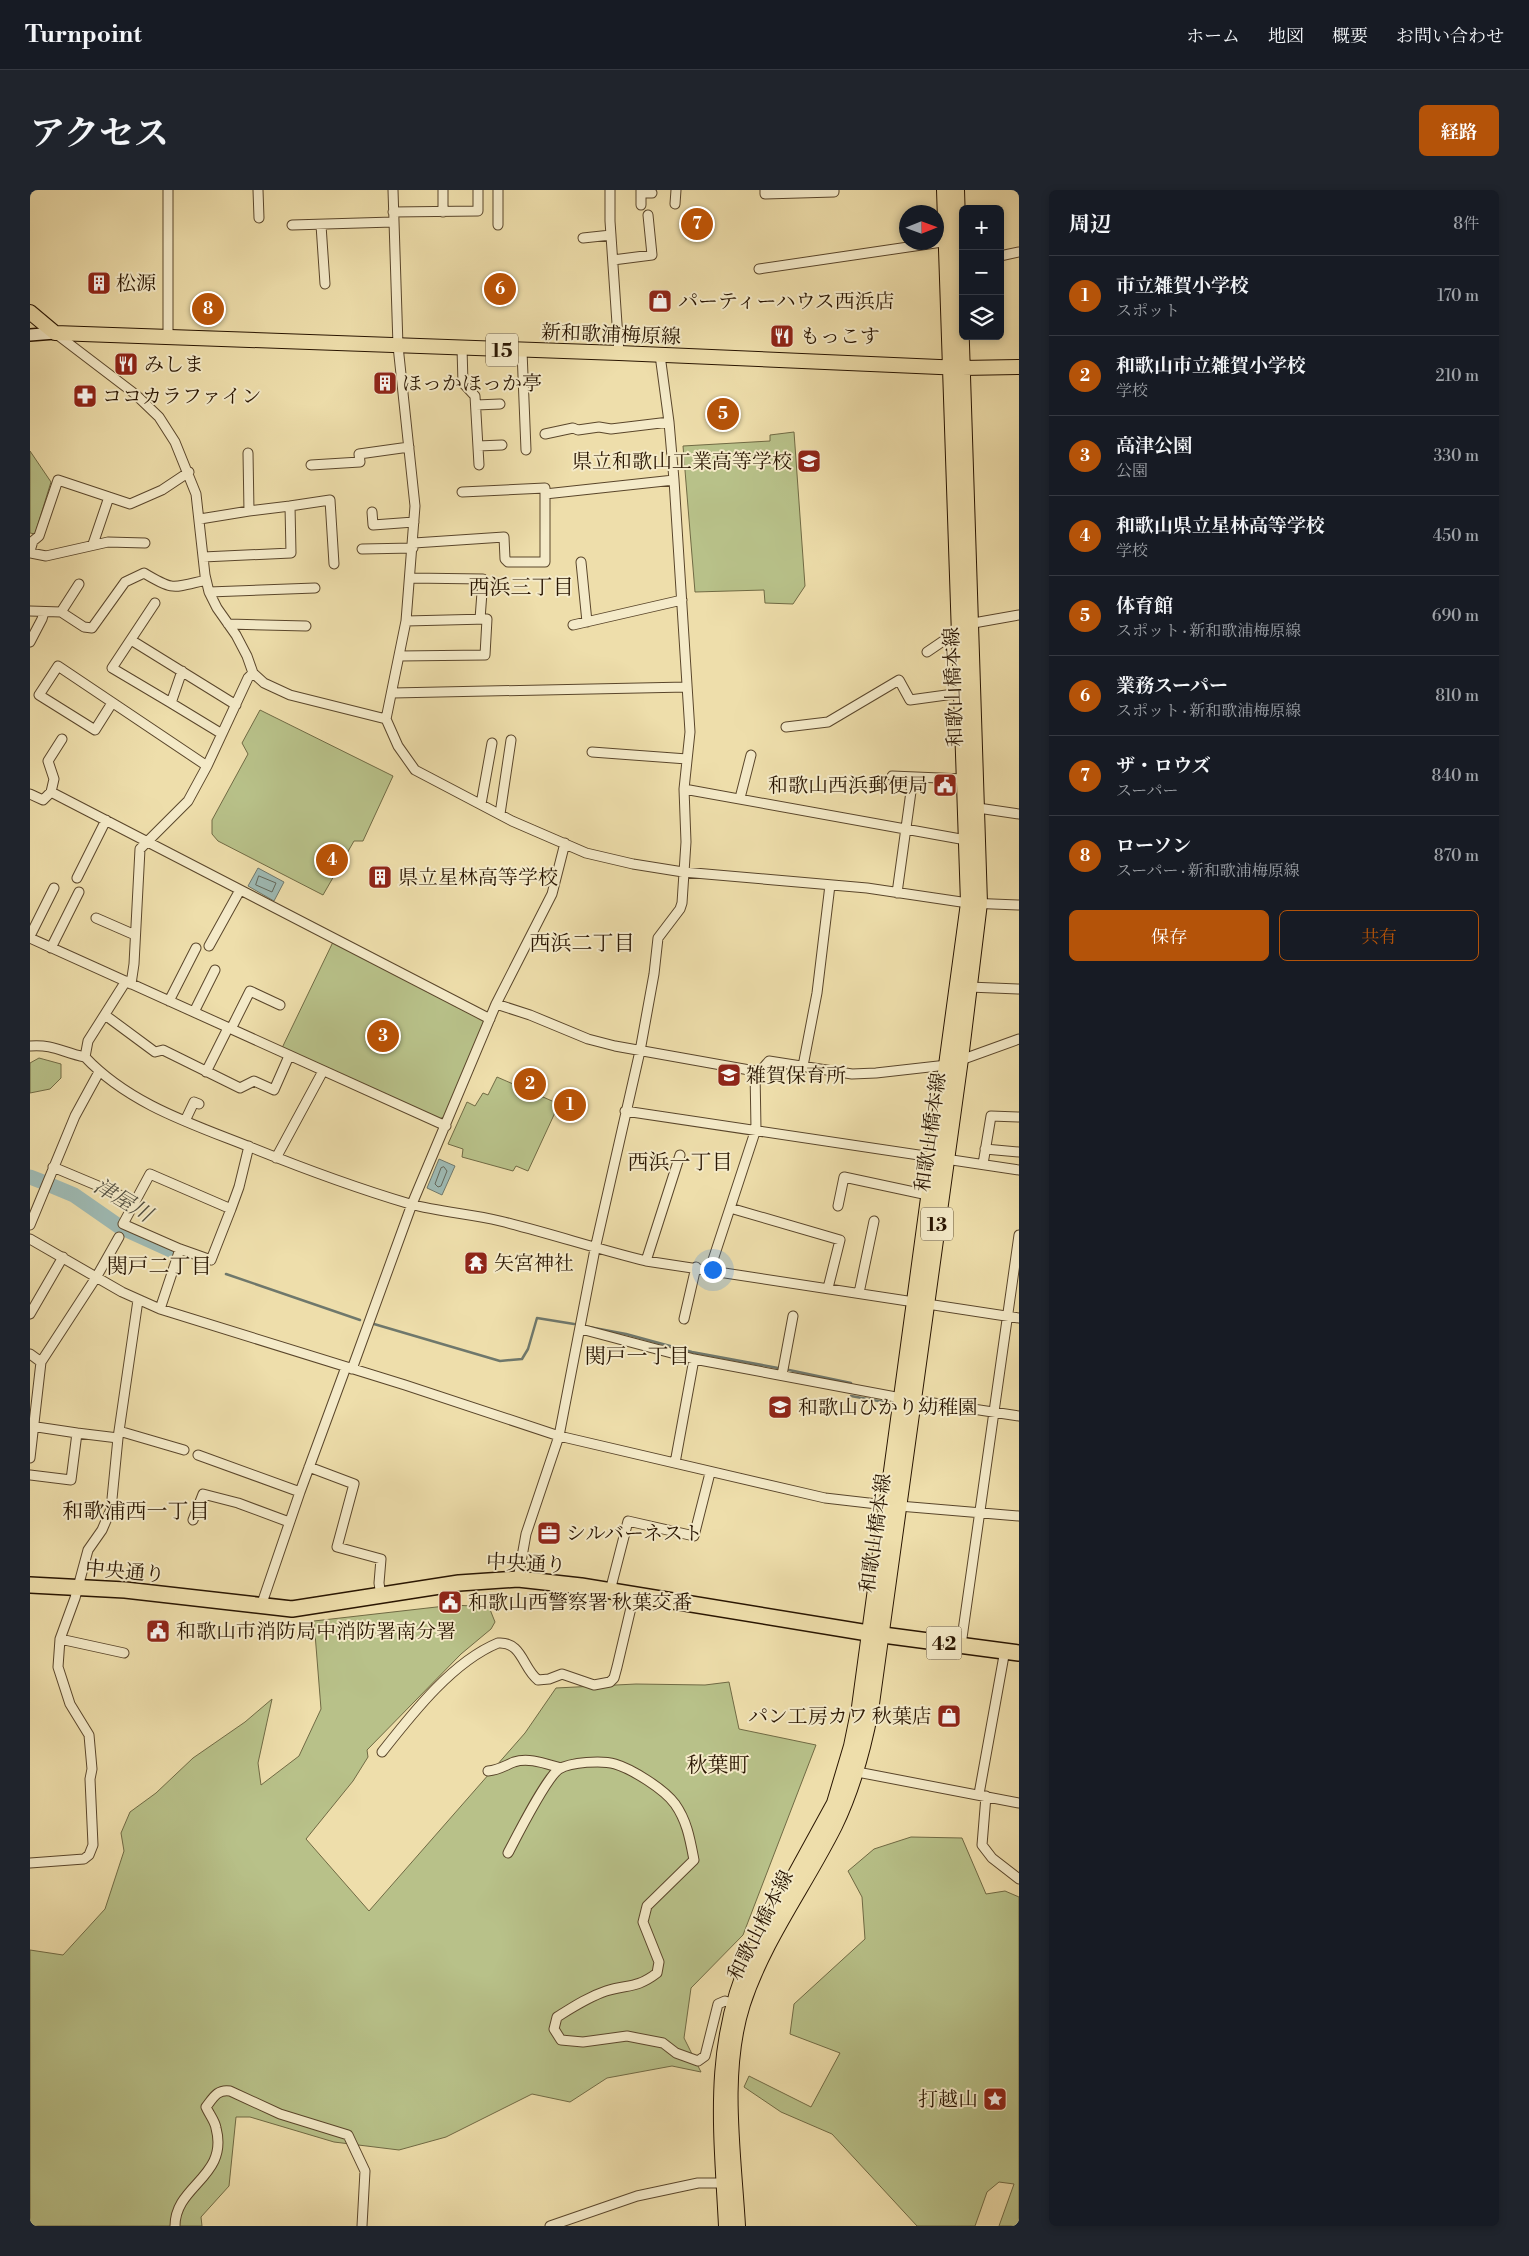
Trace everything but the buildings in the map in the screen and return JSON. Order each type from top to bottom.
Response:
[{"type":"highway","name":"中央通り","points":[[30,1586],[134,1591],[292,1609],[480,1580],[518,1580],[610,1591],[875,1634],[1012,1652]]},
{"type":"main road","name":"和歌山橋本線","points":[[920,1303],[928,1195],[940,1157],[961,1059],[969,987],[978,808],[963,628],[956,368],[956,262],[944,190]]},
{"type":"main road","name":"和歌山橋本線","points":[[952,241],[957,190]]},
{"type":"main road","points":[[30,312],[55,333]]},
{"type":"main road","name":"新和歌浦梅原線","points":[[55,333],[619,353],[956,368],[1019,367]]},
{"type":"main road","name":"和歌山橋本線","points":[[726,2226],[730,2184],[731,2070],[743,2006],[761,1956],[835,1827],[851,1771],[859,1707],[875,1634],[940,1157],[947,1065],[974,903],[966,840],[961,692],[963,628]]},
{"type":"main road","name":"和歌山橋本線","points":[[738,2226],[720,2124],[721,2069],[725,2037],[733,2003],[752,1953],[851,1771]]},
{"type":"street","points":[[168,190],[168,337]]},
{"type":"street","points":[[258,190],[259,218]]},
{"type":"street","points":[[393,190],[398,346],[415,506],[411,578],[406,621],[386,719],[398,746],[414,770],[500,814],[592,855],[683,872],[897,893],[974,903],[1019,905]]},
{"type":"street","points":[[443,190],[443,212]]},
{"type":"street","points":[[292,225],[321,225],[443,212],[478,211],[478,190]]},
{"type":"street","points":[[498,190],[498,224]]},
{"type":"street","points":[[610,190],[619,353]]},
{"type":"street","points":[[675,204],[676,190]]},
{"type":"street","points":[[765,190],[765,194],[834,192],[834,190]]},
{"type":"street","points":[[641,205],[641,191],[652,193]]},
{"type":"street","points":[[613,260],[652,255],[648,215]]},
{"type":"street","points":[[321,225],[324,284]]},
{"type":"street","points":[[583,238],[611,235]]},
{"type":"street","points":[[759,269],[952,241]]},
{"type":"street","points":[[1004,255],[1019,252]]},
{"type":"street","points":[[30,335],[55,333],[135,394],[158,417],[174,442],[189,472],[196,494],[209,592],[247,656],[253,673],[264,683],[290,695],[386,719]]},
{"type":"street","points":[[462,348],[462,383],[475,396],[479,465]]},
{"type":"street","points":[[522,351],[526,450]]},
{"type":"street","points":[[518,1580],[526,1534],[559,1436],[595,1249],[625,1110],[640,1051],[654,974],[658,938],[680,909],[686,842],[684,789],[690,732],[674,480],[669,422],[660,356]]},
{"type":"street","points":[[476,405],[500,404]]},
{"type":"street","points":[[545,434],[572,428],[578,430],[611,429],[669,422]]},
{"type":"street","points":[[478,446],[502,445]]},
{"type":"street","points":[[311,465],[360,462],[359,454],[409,447]]},
{"type":"street","points":[[248,453],[249,511]]},
{"type":"street","points":[[145,544],[108,542],[46,556],[30,552],[33,540],[39,536],[58,480],[130,504],[162,490],[189,472]]},
{"type":"street","points":[[545,494],[674,480]]},
{"type":"street","points":[[362,549],[504,537],[505,559],[508,562],[545,562],[544,488],[462,492]]},
{"type":"street","points":[[93,544],[109,497]]},
{"type":"street","points":[[200,519],[330,500],[334,564]]},
{"type":"street","points":[[203,557],[291,553],[290,506]]},
{"type":"street","points":[[372,512],[372,525],[414,522]]},
{"type":"street","points":[[581,562],[587,622]]},
{"type":"street","points":[[30,611],[61,612],[84,627],[92,628],[124,582],[144,573],[167,586],[174,587],[206,580]]},
{"type":"street","points":[[411,578],[483,579],[480,619]]},
{"type":"street","points":[[61,612],[79,584]]},
{"type":"street","points":[[209,592],[315,588]]},
{"type":"street","points":[[573,625],[682,600]]},
{"type":"street","points":[[155,603],[112,668],[222,734]]},
{"type":"street","points":[[30,642],[44,612]]},
{"type":"street","points":[[926,652],[963,628],[1019,615]]},
{"type":"street","points":[[400,656],[485,655],[486,619],[406,621]]},
{"type":"street","points":[[228,624],[306,626]]},
{"type":"street","points":[[131,640],[236,705]]},
{"type":"street","points":[[112,703],[95,730],[39,695],[58,666],[207,766]]},
{"type":"street","points":[[170,703],[182,672]]},
{"type":"street","points":[[85,1057],[88,1041],[104,1015],[129,982],[135,936],[140,849],[188,801],[207,766],[248,678],[253,673]]},
{"type":"street","points":[[786,727],[828,722],[900,680],[910,700],[961,692]]},
{"type":"street","points":[[392,693],[687,686]]},
{"type":"street","points":[[30,794],[43,800],[50,792],[54,779],[48,761],[62,739]]},
{"type":"street","points":[[500,814],[512,740]]},
{"type":"street","points":[[481,804],[492,743]]},
{"type":"street","points":[[592,752],[687,759]]},
{"type":"street","points":[[740,798],[751,755]]},
{"type":"street","points":[[892,776],[964,779]]},
{"type":"street","points":[[897,893],[913,777]]},
{"type":"street","points":[[684,789],[966,840]]},
{"type":"street","points":[[50,792],[490,1019]]},
{"type":"street","points":[[978,808],[1019,814]]},
{"type":"street","points":[[77,878],[106,820]]},
{"type":"street","points":[[261,1606],[309,1466],[412,1204],[496,1004],[552,894],[565,843]]},
{"type":"street","points":[[803,1066],[817,993],[830,886]]},
{"type":"street","points":[[54,888],[30,937],[446,1126]]},
{"type":"street","points":[[209,946],[240,890]]},
{"type":"street","points":[[51,948],[79,892]]},
{"type":"street","points":[[96,918],[135,936]]},
{"type":"street","points":[[169,1001],[196,948]]},
{"type":"street","points":[[194,1012],[215,970]]},
{"type":"street","points":[[969,987],[1019,988]]},
{"type":"street","points":[[206,1072],[250,991],[280,1005]]},
{"type":"street","points":[[496,1004],[530,1015],[588,1039],[640,1051],[755,1070],[762,1069],[769,1060],[852,1074],[947,1065],[1019,1039]]},
{"type":"street","points":[[104,1015],[155,1052],[163,1050],[240,1088],[254,1081],[274,1090],[289,1056]]},
{"type":"street","points":[[30,1046],[55,1047],[67,1053],[85,1057],[99,1072],[152,1107],[276,1158],[412,1204],[499,1221],[595,1249],[646,1261],[710,1269],[1019,1318]]},
{"type":"street","points":[[276,1158],[323,1070]]},
{"type":"street","points":[[710,1269],[756,1129],[755,1070]]},
{"type":"street","points":[[30,1224],[76,1116],[99,1072]]},
{"type":"street","points":[[185,1121],[194,1102],[199,1104]]},
{"type":"street","points":[[625,1110],[1019,1170]]},
{"type":"street","points":[[983,1164],[991,1116],[1019,1117]]},
{"type":"street","points":[[231,1209],[150,1174],[123,1224],[180,1249],[211,1260],[231,1209],[239,1187],[249,1146]]},
{"type":"street","points":[[985,1149],[1019,1152]]},
{"type":"street","points":[[646,1261],[680,1155]]},
{"type":"street","points":[[54,1167],[134,1201]]},
{"type":"street","points":[[838,1206],[844,1177],[928,1195]]},
{"type":"street","points":[[730,1208],[840,1240],[828,1288]]},
{"type":"street","points":[[858,1293],[874,1221]]},
{"type":"street","points":[[961,1645],[1019,1235]]},
{"type":"street","points":[[30,1458],[32,1427],[41,1362],[97,1276],[119,1237]]},
{"type":"street","points":[[31,1241],[64,1257],[138,1300],[160,1309],[559,1436],[710,1473],[824,1498],[892,1506],[1019,1516]]},
{"type":"street","points":[[160,1309],[180,1249]]},
{"type":"street","points":[[30,1314],[64,1257]]},
{"type":"street","points":[[684,1319],[696,1267]]},
{"type":"street","points":[[30,1863],[84,1859],[89,1855],[93,1845],[90,1779],[92,1769],[91,1744],[89,1732],[70,1704],[58,1667],[60,1639],[78,1587],[88,1550],[102,1530],[111,1509],[119,1435],[138,1300]]},
{"type":"street","points":[[782,1375],[792,1316]]},
{"type":"street","points":[[581,1329],[694,1358],[907,1399],[1019,1416]]},
{"type":"street","points":[[30,1354],[41,1362]]},
{"type":"street","points":[[675,1463],[694,1358]]},
{"type":"street","points":[[32,1427],[77,1433],[119,1435],[184,1450]]},
{"type":"street","points":[[30,1475],[71,1480],[77,1433]]},
{"type":"street","points":[[198,1455],[300,1492]]},
{"type":"street","points":[[309,1466],[354,1484],[337,1547],[381,1559],[379,1583],[381,1596]]},
{"type":"street","points":[[610,1591],[628,1521],[694,1536],[710,1473]]},
{"type":"street","points":[[193,1520],[203,1494],[238,1502],[289,1522]]},
{"type":"street","points":[[382,1752],[403,1725],[454,1671],[498,1643],[506,1642],[516,1648],[538,1680],[549,1679],[562,1674],[594,1685],[610,1682],[614,1678],[634,1595]]},
{"type":"street","points":[[60,1639],[124,1653]]},
{"type":"street","points":[[1012,1652],[982,1795],[982,1845],[992,1858],[1019,1879]]},
{"type":"street","points":[[488,1771],[498,1770],[514,1762],[529,1760],[561,1768],[587,1762],[614,1763],[653,1784],[674,1802],[689,1829],[694,1860],[647,1906],[643,1922],[659,1962],[657,1973],[642,1984],[608,1990],[592,1996],[557,2017],[554,2029],[561,2040],[583,2042],[627,2036],[663,2043],[676,2053],[698,2061],[705,2056],[718,2004],[725,2001],[733,2003]]},
{"type":"street","points":[[508,1853],[532,1808],[561,1768]]},
{"type":"street","points":[[851,1771],[1019,1803]]},
{"type":"street","points":[[175,2226],[176,2214],[180,2204],[213,2166],[218,2143],[216,2127],[206,2108],[218,2092],[223,2090],[230,2091],[280,2114],[348,2135],[365,2171],[362,2226]]},
{"type":"street","points":[[550,2226],[637,2196],[698,2183],[730,2184]]},
{"type":"green space","points":[[794,432],[805,586],[793,604],[765,603],[764,590],[695,592],[683,446],[770,441],[770,435]]},
{"type":"green space","points":[[30,451],[51,482],[35,534],[30,533]]},
{"type":"green space","points":[[260,710],[393,776],[363,841],[354,841],[323,895],[218,841],[212,834],[212,820],[248,754],[242,743]]},
{"type":"green space","points":[[333,942],[484,1020],[485,1025],[444,1117],[439,1119],[282,1048]]},
{"type":"green space","points":[[39,1058],[61,1064],[61,1078],[50,1089],[30,1093],[30,1063]]},
{"type":"green space","points":[[497,1077],[559,1104],[528,1171],[516,1166],[513,1171],[462,1157],[463,1149],[448,1144],[467,1102],[475,1106],[483,1093],[488,1095]]},
{"type":"green space","points":[[454,1605],[489,1607],[495,1622],[491,1629],[461,1654],[367,1750],[368,1757],[353,1781],[306,1839],[369,1911],[525,1733],[556,1688],[636,1684],[705,1685],[729,1682],[739,1729],[816,1745],[743,1935],[691,1988],[684,2038],[701,2072],[672,2066],[607,2078],[570,2102],[532,2094],[446,2137],[399,2150],[334,2142],[250,2117],[236,2117],[229,2186],[201,2217],[202,2226],[30,2226],[30,1950],[63,1955],[105,1909],[124,1851],[121,1833],[130,1812],[156,1793],[193,1758],[245,1722],[272,1699],[258,1763],[261,1785],[299,1756],[321,1709],[314,1621]]},
{"type":"green space","points":[[911,1837],[962,1838],[986,1894],[1005,1891],[1019,1897],[1019,2226],[999,2226],[1014,2184],[999,2182],[987,2192],[975,2226],[917,2226],[832,2134],[781,2112],[744,2087],[749,2076],[811,2107],[840,2053],[790,2034],[794,2004],[865,1939],[862,1897],[848,1871],[874,1849]]},
{"type":"water","points":[[258,868],[284,882],[274,901],[248,886]]},
{"type":"water","points":[[439,1159],[455,1166],[442,1195],[427,1188]]},
{"type":"waterway","name":"津屋川","points":[[30,1177],[43,1182]]},
{"type":"waterway","name":"津屋川","points":[[50,1185],[74,1195],[120,1227],[175,1252]]},
{"type":"waterway","points":[[226,1274],[360,1320]]},
{"type":"waterway","points":[[374,1324],[500,1361],[522,1359],[528,1349],[537,1318],[574,1324]]},
{"type":"waterway","points":[[589,1327],[626,1334],[692,1352],[778,1368]]},
{"type":"waterway","points":[[789,1370],[851,1383]]},
{"type":"waterway","points":[[851,1396],[895,1404]]},
{"type":"place","name":"ザ・ロウズ","points":[[697,224]]},
{"type":"place","name":"松源","points":[[99,283]]},
{"type":"place","name":"業務スーパー","points":[[500,289]]},
{"type":"place","name":"パーティーハウス西浜店","points":[[660,301]]},
{"type":"place","name":"ローソン","points":[[208,309]]},
{"type":"place","name":"もっこす","points":[[782,336]]},
{"type":"place","name":"みしま","points":[[126,364]]},
{"type":"place","name":"ほっかほっか亭","points":[[385,383]]},
{"type":"place","name":"ココカラファイン","points":[[85,396]]},
{"type":"place","name":"体育館","points":[[723,414]]},
{"type":"place","name":"県立和歌山工業高等学校","points":[[809,461]]},
{"type":"place","name":"和歌山西浜郵便局","points":[[945,785]]},
{"type":"place","name":"和歌山県立星林高等学校","points":[[332,860]]},
{"type":"place","name":"県立星林高等学校","points":[[380,877]]},
{"type":"place","name":"高津公園","points":[[383,1036]]},
{"type":"place","name":"雑賀保育所","points":[[729,1075]]},
{"type":"place","name":"和歌山市立雑賀小学校","points":[[530,1084]]},
{"type":"place","name":"市立雑賀小学校","points":[[570,1105]]},
{"type":"place","name":"矢宮神社","points":[[476,1263]]},
{"type":"place","name":"和歌山ひかり幼稚園","points":[[780,1407]]},
{"type":"place","name":"シルバーネスト","points":[[549,1533]]},
{"type":"place","name":"和歌山西警察署 秋葉交番","points":[[450,1602]]},
{"type":"place","name":"和歌山市消防局中消防署南分署","points":[[158,1631]]},
{"type":"place","name":"パン工房カワ 秋葉店","points":[[949,1716]]},
{"type":"place","name":"打越山","points":[[995,2099]]},
{"type":"district","name":"西浜三丁目","points":[[521,587]]},
{"type":"district","name":"西浜二丁目","points":[[582,943]]},
{"type":"district","name":"西浜一丁目","points":[[680,1162]]},
{"type":"district","name":"関戸二丁目","points":[[159,1266]]},
{"type":"district","name":"関戸一丁目","points":[[637,1356]]},
{"type":"district","name":"和歌浦西一丁目","points":[[136,1511]]},
{"type":"district","name":"秋葉町","points":[[718,1765]]}]
